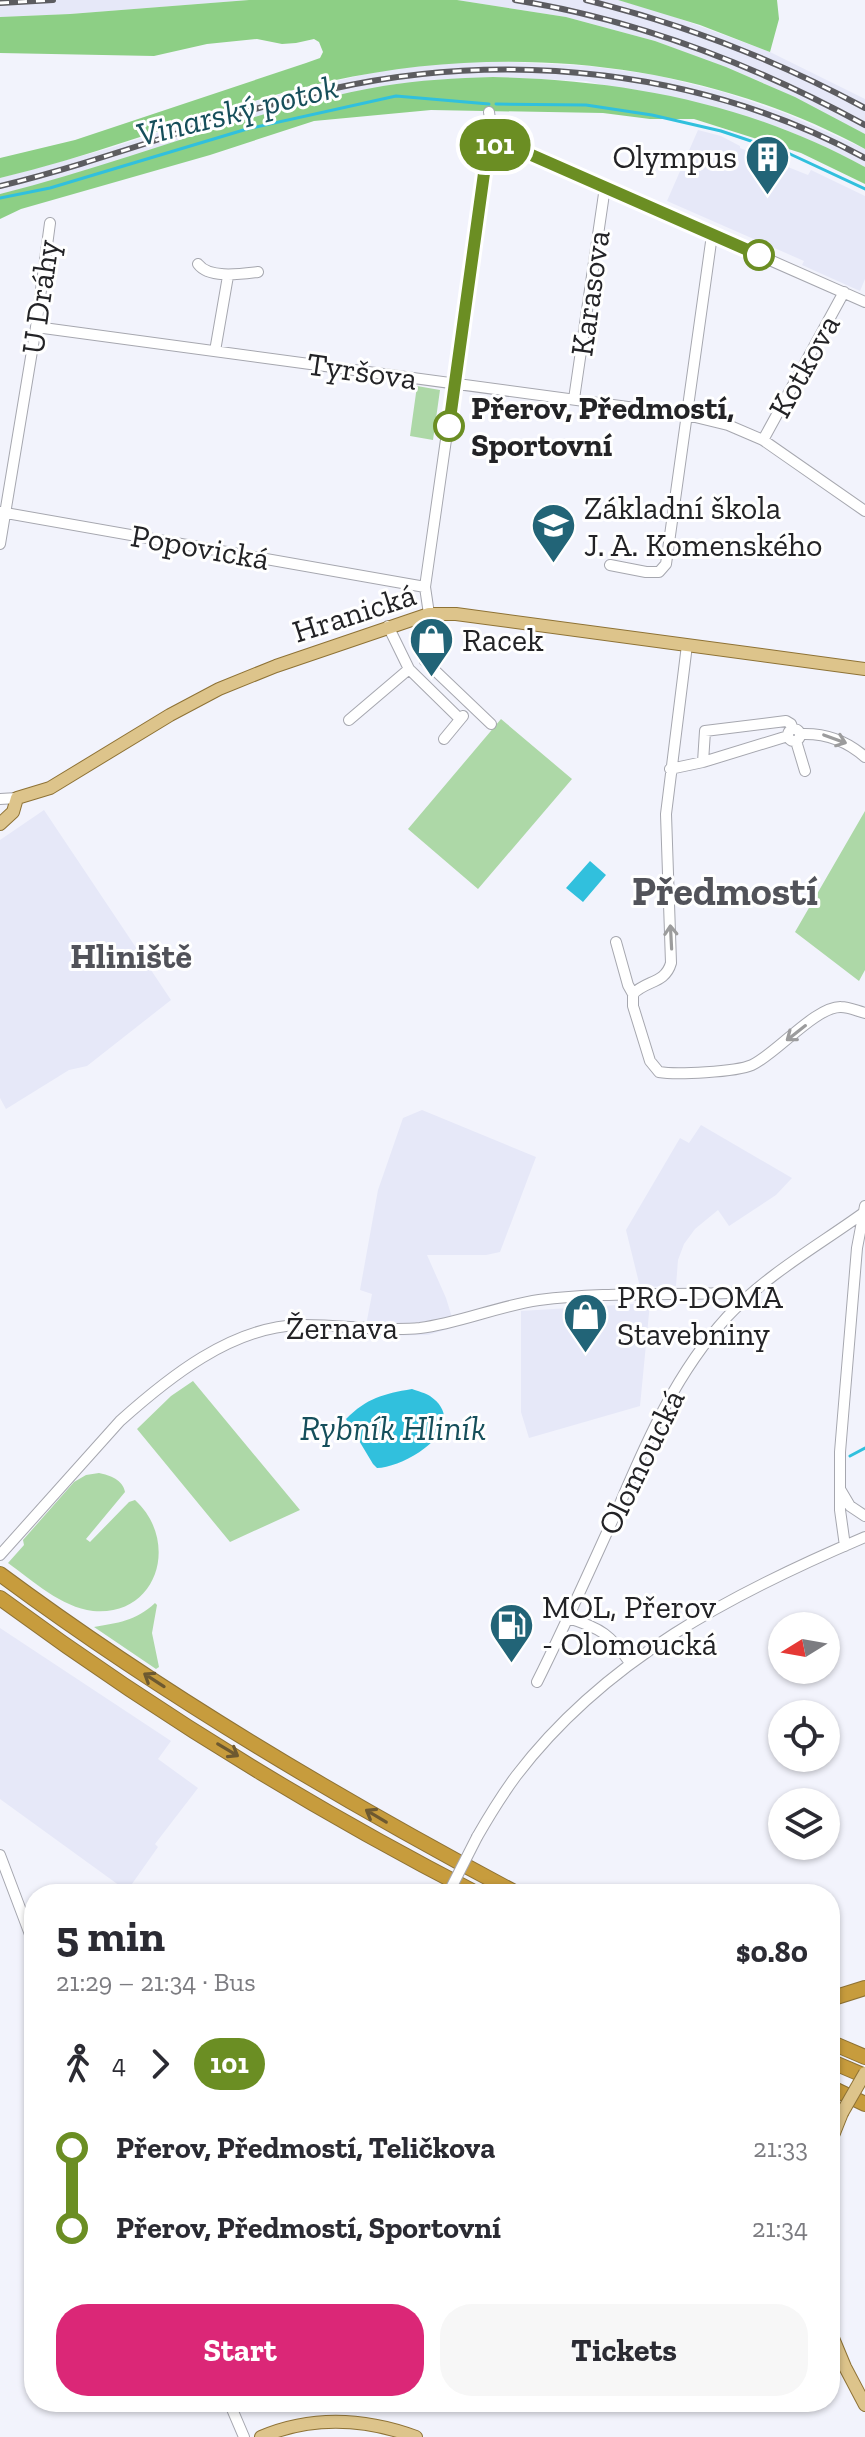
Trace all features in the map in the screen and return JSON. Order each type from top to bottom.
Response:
[{"type":"highway","points":[[0,1574],[116,1655],[276,1757],[403,1832],[499,1884]]},
{"type":"highway","points":[[0,1598],[181,1722],[454,1884]]},
{"type":"highway","points":[[435,1872],[458,1884]]},
{"type":"highway","points":[[840,1996],[865,1988]]},
{"type":"highway","points":[[840,2046],[865,2057]]},
{"type":"highway","points":[[840,2065],[865,2074]]},
{"type":"highway","points":[[840,2092],[865,2104]]},
{"type":"main road","name":"Hranická","points":[[17,798],[50,788],[219,689],[388,626],[429,614],[456,614],[865,669]]},
{"type":"main road","points":[[0,824],[13,812],[17,798]]},
{"type":"main road","points":[[840,2118],[865,2074]]},
{"type":"main road","points":[[840,2354],[865,2403]]},
{"type":"main road","points":[[261,2437],[295,2425],[325,2421],[372,2424],[416,2437]]},
{"type":"street","points":[[489,112],[494,146]]},
{"type":"street","points":[[429,614],[425,587],[488,150],[501,144],[511,146],[865,302]]},
{"type":"street","name":"Karasova","points":[[574,399],[605,187]]},
{"type":"street","name":"U Dráhy","points":[[3,513],[36,327],[50,223]]},
{"type":"street","points":[[610,565],[659,572],[666,564],[712,235]]},
{"type":"street","points":[[198,264],[203,270],[228,276],[258,272]]},
{"type":"street","points":[[215,351],[228,276]]},
{"type":"street","name":"Kotkova","points":[[763,440],[844,292]]},
{"type":"street","name":"Tyršova","points":[[36,327],[687,415],[728,425],[763,440],[865,511]]},
{"type":"street","points":[[0,544],[3,513]]},
{"type":"street","name":"Popovická","points":[[3,513],[425,587]]},
{"type":"street","points":[[388,626],[409,669],[460,719]]},
{"type":"street","points":[[633,994],[637,989],[664,977],[671,963],[666,839],[670,769],[687,645]]},
{"type":"street","points":[[425,661],[491,724]]},
{"type":"street","points":[[349,720],[409,669]]},
{"type":"street","points":[[444,739],[471,706]]},
{"type":"street","points":[[703,762],[705,731],[786,721],[790,722],[795,735],[805,771]]},
{"type":"street","points":[[670,769],[795,735],[834,737],[865,757]]},
{"type":"street","points":[[0,799],[17,798]]},
{"type":"street","points":[[616,942],[650,1061],[655,1070],[663,1073],[747,1067],[826,1011],[840,1007],[865,1013]]},
{"type":"street","points":[[845,1546],[839,1488],[856,1258],[864,1210]]},
{"type":"street","name":"Olomoucká","points":[[537,1682],[663,1409],[705,1345],[746,1298],[782,1268],[864,1210]]},
{"type":"street","name":"Žernava","points":[[0,1555],[120,1421],[156,1389],[208,1355],[254,1333],[298,1325],[391,1330],[435,1326],[508,1305],[557,1298],[736,1293],[746,1298]]},
{"type":"street","points":[[839,1488],[847,1502],[865,1516]]},
{"type":"street","points":[[453,1884],[507,1788],[543,1743],[585,1700],[630,1663],[708,1612],[865,1537]]},
{"type":"street","points":[[568,1618],[606,1633],[630,1663]]},
{"type":"street","points":[[0,1855],[24,1919]]},
{"type":"street","points":[[233,2412],[244,2437]]},
{"type":"shaded area","points":[[0,0],[249,0],[0,17]]},
{"type":"shaded area","points":[[457,0],[618,0],[664,13],[770,52],[865,99],[865,134],[759,81],[655,41],[566,17]]},
{"type":"shaded area","points":[[493,61],[588,66],[655,75],[723,92],[787,114],[865,149],[865,167],[781,128],[586,81],[493,77],[409,83],[332,97],[273,112],[57,180],[0,194],[0,178],[107,149],[269,97],[379,71]]},
{"type":"shaded area","name":"Olympus","points":[[698,130],[721,136],[740,148],[808,175],[811,170],[865,196],[865,279],[860,291],[802,265],[804,261],[667,201]]},
{"type":"shaded area","points":[[44,810],[171,1000],[87,1066],[69,1070],[6,1109],[0,1098],[0,840]]},
{"type":"shaded area","points":[[422,1110],[536,1157],[500,1252],[486,1255],[427,1255],[455,1327],[428,1335],[364,1336],[372,1294],[360,1290],[378,1190],[403,1118]]},
{"type":"shaded area","points":[[701,1125],[792,1178],[776,1195],[729,1226],[718,1210],[695,1229],[684,1244],[678,1260],[676,1286],[640,1287],[626,1230],[680,1138],[689,1143]]},
{"type":"shaded area","points":[[650,1303],[640,1406],[529,1438],[521,1412],[521,1311]]},
{"type":"shaded area","points":[[0,1628],[171,1741],[158,1759],[198,1788],[155,1844],[158,1847],[132,1884],[117,1884],[0,1799]]},
{"type":"green space","points":[[249,0],[457,0],[566,17],[655,41],[795,97],[865,134],[865,149],[803,119],[738,96],[672,79],[604,67],[535,62],[467,63],[398,69],[289,91],[0,178],[0,158],[75,140],[306,63],[320,58],[323,52],[319,42],[314,39],[282,44],[257,39],[207,44],[154,56],[0,53],[0,17]]},
{"type":"green space","points":[[618,0],[777,0],[779,19],[770,52],[700,25]]},
{"type":"green space","points":[[493,77],[590,83],[685,99],[731,111],[776,126],[865,167],[865,184],[801,153],[694,119],[650,119],[603,113],[431,110],[314,121],[210,155],[21,209],[0,219],[0,194],[286,108],[397,84]]},
{"type":"green space","points":[[417,386],[440,390],[433,440],[410,436]]},
{"type":"green space","points":[[501,719],[572,779],[478,889],[408,829]]},
{"type":"green space","points":[[865,811],[865,970],[859,981],[795,932]]},
{"type":"green space","points":[[193,1381],[300,1510],[230,1542],[137,1429],[171,1396]]},
{"type":"green space","points":[[99,1473],[119,1481],[125,1492],[86,1539],[90,1542],[129,1502],[135,1500],[149,1517],[157,1535],[159,1555],[147,1589],[133,1602],[115,1610],[93,1611],[59,1599],[8,1563],[24,1545],[23,1540],[74,1482],[86,1475]]},
{"type":"green space","points":[[155,1603],[152,1633],[159,1667],[156,1669],[94,1627],[133,1617]]},
{"type":"water","points":[[590,861],[606,875],[583,902],[566,888]]},
{"type":"water","name":"Rybník Hliník","points":[[412,1389],[430,1396],[441,1408],[444,1420],[440,1432],[431,1443],[404,1461],[377,1468],[346,1419],[376,1398]]},
{"type":"waterway","name":"Vinarský potok","points":[[0,198],[50,188],[247,129],[396,96],[489,104]]},
{"type":"waterway","name":"Vinarský potok","points":[[496,104],[586,105],[652,115],[721,131],[790,154],[865,189]]},
{"type":"waterway","points":[[850,1456],[865,1448]]},
{"type":"railway","points":[[0,3],[53,0]]},
{"type":"railway","points":[[515,0],[607,20],[695,48],[781,83],[865,125]]},
{"type":"railway","points":[[586,0],[658,20],[729,45],[798,74],[865,108]]},
{"type":"railway","points":[[0,186],[331,89],[398,77],[467,71],[535,70],[604,76],[672,87],[738,104],[803,128],[865,158]]},
{"type":"bus line","name":"101","points":[[449,426],[486,159],[491,147],[501,144],[511,146],[759,255]]},
{"type":"place","name":"Olympus","points":[[768,196]]},
{"type":"place","name":"Přerov, Předmostí, Sportovní","points":[[449,426]]},
{"type":"place","name":"Základní škola J. A. Komenského","points":[[553,565]]},
{"type":"place","name":"Racek","points":[[431,679]]},
{"type":"place","name":"PRO-DOMA Stavebniny","points":[[586,1354]]},
{"type":"place","name":"MOL, Přerov - Olomoucká","points":[[511,1664]]},
{"type":"district","name":"Předmostí","points":[[725,891]]},
{"type":"district","name":"Hliniště","points":[[131,956]]}]
